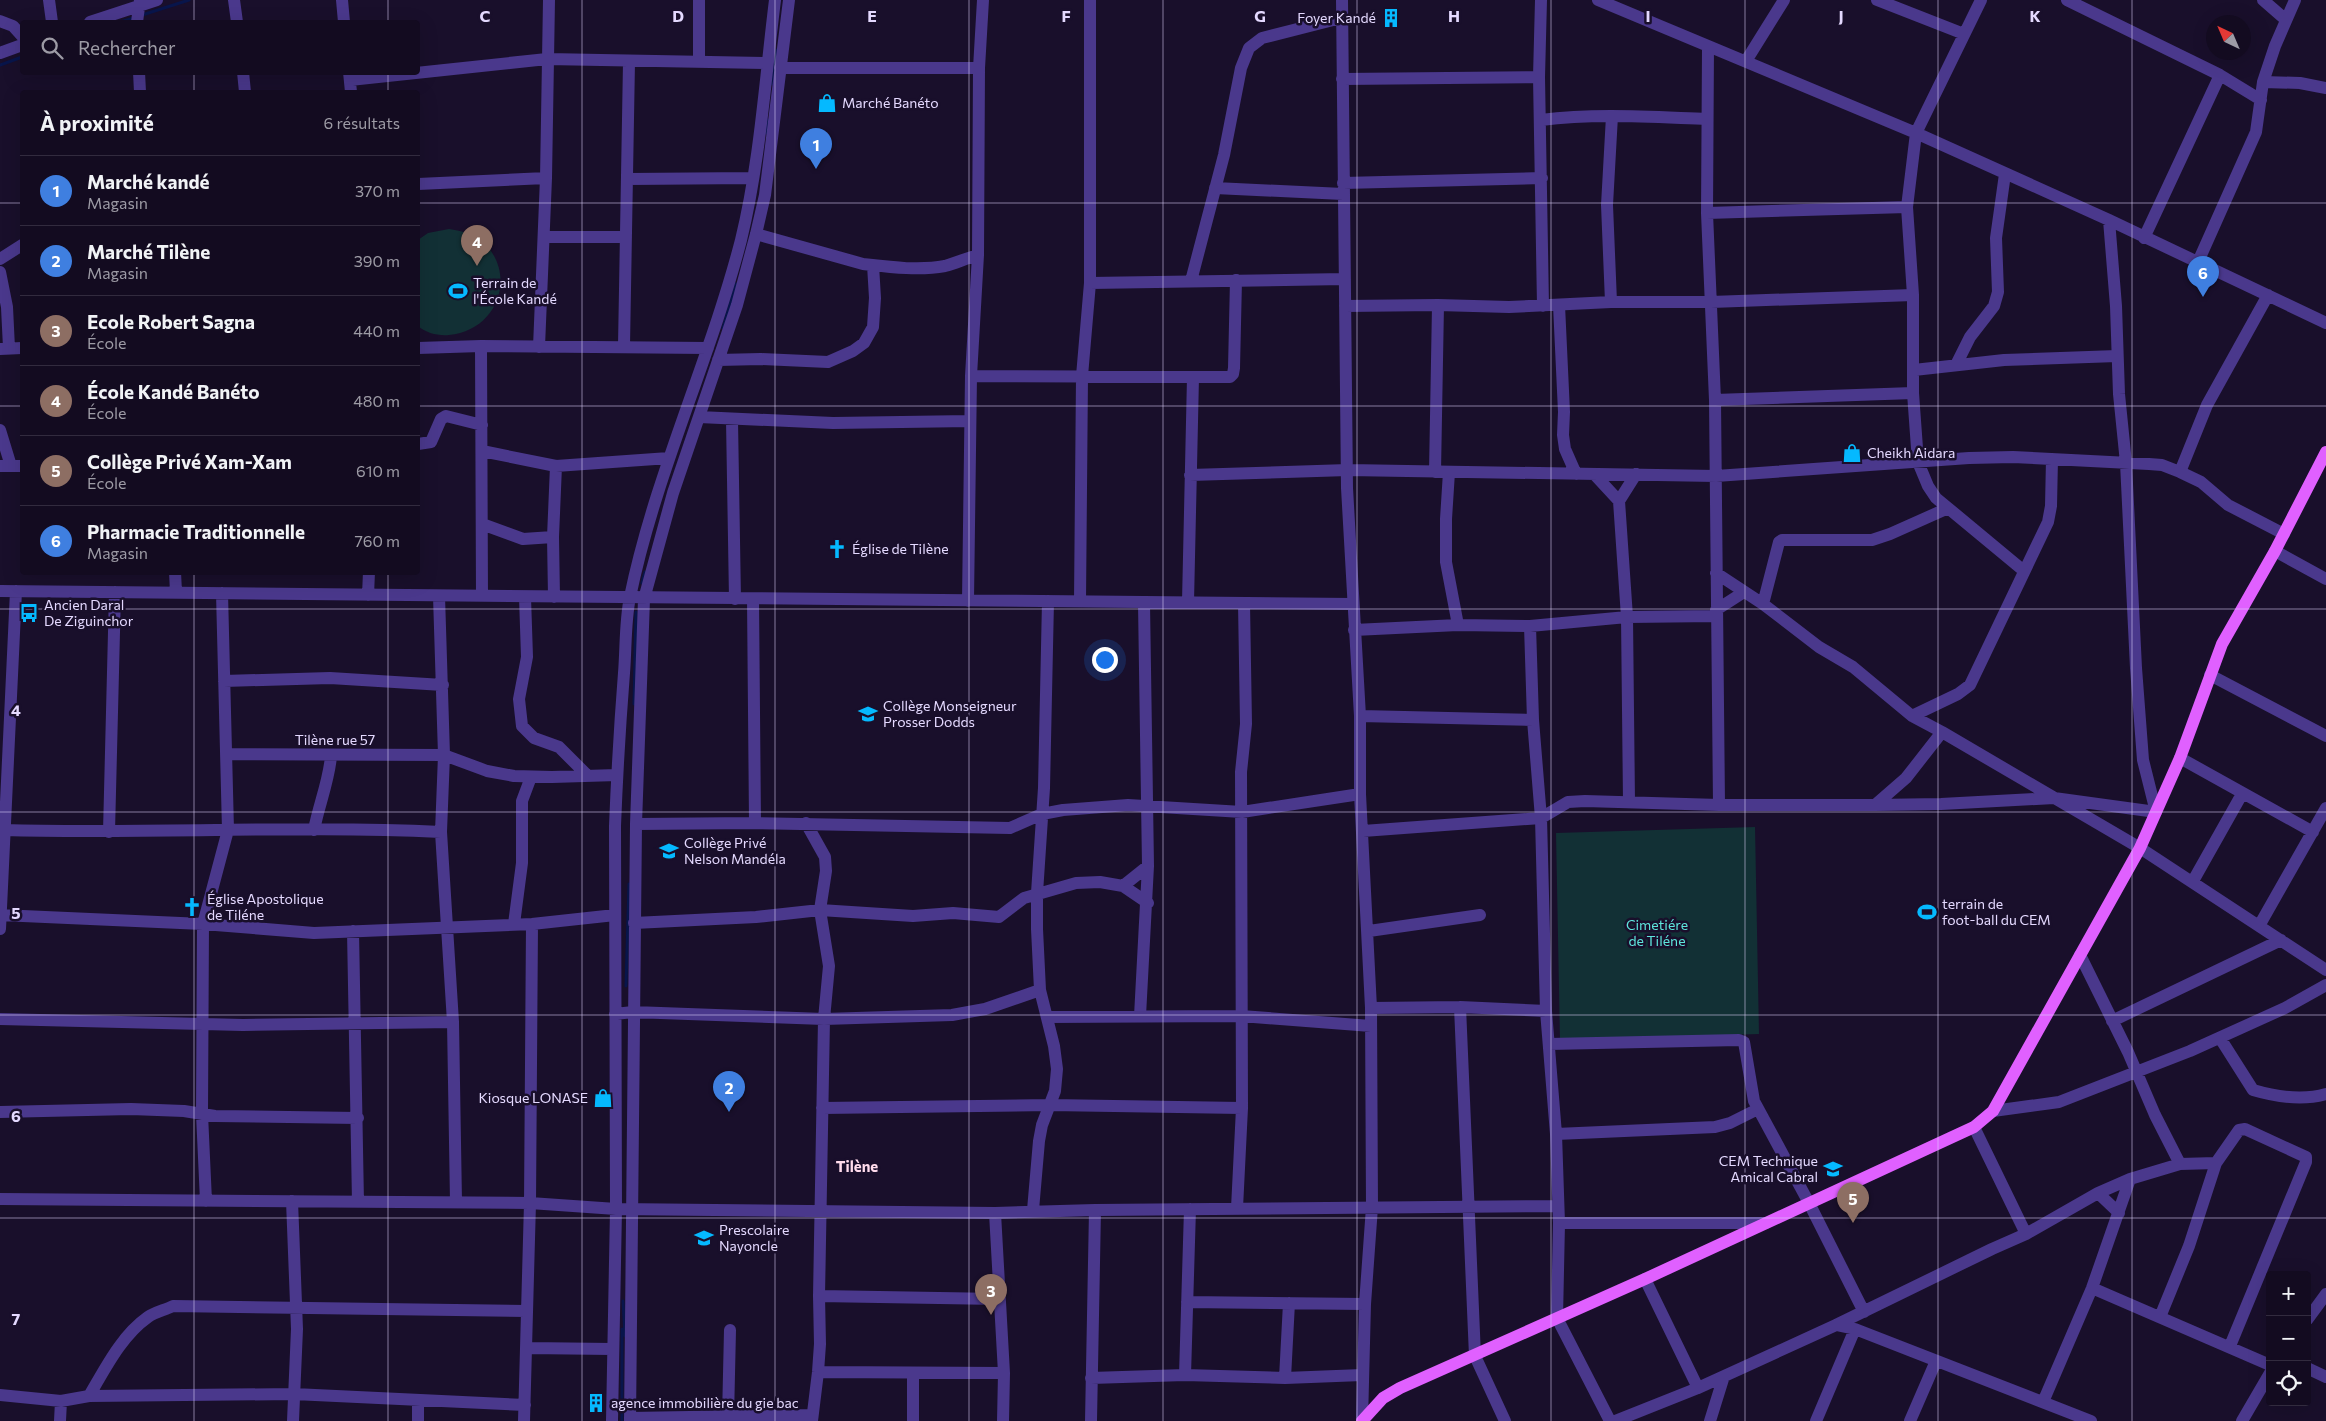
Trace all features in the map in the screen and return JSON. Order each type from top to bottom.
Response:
[{"type":"main road","points":[[1362,1421],[1383,1398],[1400,1388],[1646,1279],[1974,1127],[1993,1111],[2140,848],[2180,758],[2222,644],[2275,551],[2326,452]]},
{"type":"street","points":[[49,0],[52,20]]},
{"type":"street","points":[[95,20],[139,3],[157,0]]},
{"type":"street","points":[[234,0],[237,20]]},
{"type":"street","points":[[342,0],[344,20]]},
{"type":"street","points":[[539,347],[546,178],[549,0]]},
{"type":"street","points":[[698,62],[699,0]]},
{"type":"street","points":[[612,1421],[616,1209],[614,915],[617,775],[630,598],[669,458],[708,348],[739,247],[753,178],[776,0]]},
{"type":"street","points":[[789,0],[765,194],[756,234],[737,305],[673,493],[644,599],[634,923],[630,1420],[812,1418],[820,1344],[819,1296],[824,1019],[829,966],[820,910],[826,871],[825,858],[806,823]]},
{"type":"street","points":[[968,601],[971,376],[978,255],[978,68],[983,0]]},
{"type":"street","points":[[1080,601],[1079,523],[1082,376],[1090,282],[1090,0]]},
{"type":"street","points":[[1342,0],[1348,470],[1354,630],[1360,716],[1360,794],[1371,1008],[1372,1207],[1365,1304],[1362,1421]]},
{"type":"street","points":[[1541,0],[1539,77],[1543,306]]},
{"type":"street","points":[[1598,0],[1916,133],[2109,220],[2326,323]]},
{"type":"street","points":[[1746,61],[1784,0]]},
{"type":"street","points":[[1879,0],[1964,34]]},
{"type":"street","points":[[1981,0],[1916,133],[1907,208],[1913,295],[1913,393],[1918,462],[1928,486],[1946,508],[2024,571]]},
{"type":"street","points":[[2067,0],[2220,75],[2261,100]]},
{"type":"street","points":[[2263,0],[2286,20]]},
{"type":"street","points":[[2198,262],[2256,132],[2263,82],[2275,46],[2294,0]]},
{"type":"street","points":[[137,20],[139,3]]},
{"type":"street","points":[[1191,281],[1215,188],[1241,68],[1249,48],[1262,38],[1341,18]]},
{"type":"street","points":[[0,21],[9,23],[20,34]]},
{"type":"street","points":[[0,53],[20,46]]},
{"type":"street","points":[[1708,47],[1707,213],[1716,400],[1716,613],[1719,805]]},
{"type":"street","points":[[420,74],[547,60],[767,64]]},
{"type":"street","points":[[624,346],[629,62]]},
{"type":"street","points":[[780,68],[978,68]]},
{"type":"street","points":[[140,75],[140,90]]},
{"type":"street","points":[[243,75],[245,90]]},
{"type":"street","points":[[350,82],[413,75]]},
{"type":"street","points":[[2144,238],[2220,75]]},
{"type":"street","points":[[1342,79],[1539,77]]},
{"type":"street","points":[[2263,82],[2300,83],[2326,88]]},
{"type":"street","points":[[1541,120],[1570,116],[1707,119]]},
{"type":"street","points":[[1611,302],[1607,205],[1612,116]]},
{"type":"street","points":[[1956,365],[1970,337],[1994,306],[1998,292],[1996,238],[2005,174]]},
{"type":"street","points":[[420,184],[546,178]]},
{"type":"street","points":[[628,179],[753,178]]},
{"type":"street","points":[[1215,188],[1343,188],[1542,178]]},
{"type":"street","points":[[1707,213],[1907,208]]},
{"type":"street","points":[[1363,831],[1542,818],[1568,802],[1719,805],[1875,805],[1941,804],[2054,798],[2156,812],[2143,760],[2136,668],[2126,463],[2109,220]]},
{"type":"street","points":[[756,234],[873,265],[920,268],[936,267],[978,255]]},
{"type":"street","points":[[544,237],[626,238]]},
{"type":"street","points":[[0,260],[20,246]]},
{"type":"street","points":[[718,360],[769,359],[828,362],[853,351],[864,342],[873,326],[875,298],[873,265]]},
{"type":"street","points":[[0,272],[7,308],[4,349],[20,348]]},
{"type":"street","points":[[1090,282],[1345,279]]},
{"type":"street","points":[[971,376],[1230,377],[1234,374],[1236,280]]},
{"type":"street","points":[[2180,472],[2207,405],[2268,294]]},
{"type":"street","points":[[1345,306],[1543,306],[1611,302],[1711,302],[1913,295]]},
{"type":"street","points":[[1435,472],[1438,305]]},
{"type":"street","points":[[1559,305],[1563,435],[1565,449],[1576,474]]},
{"type":"street","points":[[481,346],[482,596]]},
{"type":"street","points":[[420,348],[624,346],[708,348]]},
{"type":"street","points":[[1914,370],[2027,358],[2118,356]]},
{"type":"street","points":[[1188,602],[1193,376]]},
{"type":"street","points":[[1716,400],[1913,393]]},
{"type":"street","points":[[420,444],[431,442],[441,420],[446,416],[482,425]]},
{"type":"street","points":[[699,417],[732,420],[833,423],[970,421]]},
{"type":"street","points":[[732,420],[735,599]]},
{"type":"street","points":[[0,430],[11,466]]},
{"type":"street","points":[[482,451],[556,466],[669,458]]},
{"type":"street","points":[[1190,475],[1348,470],[1716,476],[1970,458],[2052,459],[2162,465],[2201,482],[2228,505],[2284,534]]},
{"type":"street","points":[[1912,716],[1958,694],[1970,685],[2048,522],[2051,506],[2052,459]]},
{"type":"street","points":[[554,597],[553,537],[556,466]]},
{"type":"street","points":[[1449,472],[1446,562],[1458,625]]},
{"type":"street","points":[[1594,474],[1619,501]]},
{"type":"street","points":[[1629,802],[1627,617],[1619,501],[1636,474]]},
{"type":"street","points":[[1763,604],[1779,542],[1782,540],[1872,540],[1890,534],[1946,508]]},
{"type":"street","points":[[482,524],[523,539],[553,537]]},
{"type":"street","points":[[2275,551],[2326,579]]},
{"type":"street","points":[[1716,573],[1763,604],[1819,647],[1868,679],[1912,716],[2140,848],[2326,970]]},
{"type":"street","points":[[175,575],[176,592]]},
{"type":"street","points":[[368,595],[369,575]]},
{"type":"street","points":[[0,591],[644,599],[1353,604]]},
{"type":"street","points":[[0,929],[4,830],[6,690],[16,591]]},
{"type":"street","points":[[109,832],[115,592]]},
{"type":"street","points":[[1354,630],[1458,625],[1530,626],[1627,617],[1716,613],[1744,592]]},
{"type":"street","points":[[206,1201],[202,1114],[203,924],[228,830],[222,593]]},
{"type":"street","points":[[439,596],[444,755],[441,832],[453,1022],[456,1202]]},
{"type":"street","points":[[525,597],[526,657],[519,699],[522,726],[534,738],[559,747],[588,776]]},
{"type":"street","points":[[753,599],[755,823]]},
{"type":"street","points":[[1033,1210],[1039,1141],[1054,1091],[1057,1069],[1054,1046],[1040,990],[1037,893],[1042,814],[1048,601]]},
{"type":"street","points":[[1140,1016],[1148,903],[1144,603]]},
{"type":"street","points":[[1237,1208],[1242,1108],[1241,772],[1246,724],[1244,603]]},
{"type":"street","points":[[1530,626],[1533,720],[1542,818],[1546,1010],[1556,1134],[1559,1223],[1557,1318],[1616,1421],[1698,1388],[1864,1312],[2026,1234],[2098,1194],[2130,1179],[2180,1164],[2216,1163]]},
{"type":"street","points":[[2210,675],[2326,736]]},
{"type":"street","points":[[224,681],[330,678],[442,685]]},
{"type":"street","points":[[1360,716],[1533,720]]},
{"type":"street","points":[[1875,805],[1906,778],[1942,732]]},
{"type":"street","name":"Tilène rue 57","points":[[226,754],[331,756],[444,755],[493,772],[531,777],[617,775]]},
{"type":"street","points":[[314,830],[319,806],[330,777],[331,756]]},
{"type":"street","points":[[2180,758],[2313,832]]},
{"type":"street","points":[[514,924],[522,863],[522,801],[531,777]]},
{"type":"street","points":[[636,824],[806,823],[1010,828],[1042,814],[1128,805],[1242,812],[1360,794]]},
{"type":"street","points":[[2193,881],[2242,794]]},
{"type":"street","points":[[2259,926],[2326,809]]},
{"type":"street","points":[[4,830],[109,832],[385,829],[441,832]]},
{"type":"street","points":[[1123,886],[1148,866]]},
{"type":"street","points":[[634,923],[756,917],[820,910],[913,916],[953,913],[998,917],[1024,898],[1037,893],[1076,883],[1100,882],[1123,886],[1148,903]]},
{"type":"street","points":[[0,915],[203,924],[277,931],[353,932],[532,924],[614,915]]},
{"type":"street","points":[[1368,931],[1480,915]]},
{"type":"street","points":[[524,1421],[530,1203],[532,924]]},
{"type":"street","points":[[353,932],[358,1118],[358,1202]]},
{"type":"street","points":[[2112,1021],[2281,940]]},
{"type":"street","points":[[2080,956],[2180,1164]]},
{"type":"street","points":[[1993,1111],[2059,1102],[2220,1038],[2285,1008],[2326,985]]},
{"type":"street","points":[[615,1014],[633,1012],[824,1019],[952,1015],[985,1010],[1040,990]]},
{"type":"street","points":[[1371,1008],[1460,1007],[1546,1010]]},
{"type":"street","points":[[1460,1007],[1475,1356],[1505,1421]]},
{"type":"street","points":[[1047,1017],[1241,1016],[1371,1026]]},
{"type":"street","points":[[0,1020],[243,1025],[453,1022]]},
{"type":"street","points":[[2220,1038],[2253,1090],[2299,1099],[2326,1094]]},
{"type":"street","points":[[1549,1044],[1739,1040],[1744,1042],[1752,1091],[1758,1109],[1809,1203],[1864,1312]]},
{"type":"street","points":[[822,1108],[1050,1105],[1242,1108]]},
{"type":"street","points":[[0,1112],[131,1109],[215,1116],[358,1118]]},
{"type":"street","points":[[1556,1134],[1715,1127],[1730,1123],[1758,1109]]},
{"type":"street","points":[[1974,1127],[2026,1234]]},
{"type":"street","points":[[2160,1317],[2189,1246],[2216,1163],[2239,1130],[2245,1129],[2306,1157],[2306,1162],[2230,1346]]},
{"type":"street","points":[[2043,1402],[2092,1288],[2130,1179]]},
{"type":"street","points":[[2098,1194],[2119,1213]]},
{"type":"street","points":[[0,1210],[0,1198],[530,1203],[616,1209],[995,1213],[1033,1210],[1558,1206]]},
{"type":"street","points":[[292,1201],[296,1309],[293,1421]]},
{"type":"street","points":[[1185,1375],[1190,1209]]},
{"type":"street","points":[[1091,1421],[1095,1210]]},
{"type":"street","points":[[995,1213],[1004,1373],[1004,1421]]},
{"type":"street","points":[[1559,1223],[1766,1223]]},
{"type":"street","points":[[1646,1279],[1698,1388]]},
{"type":"street","points":[[2092,1288],[2266,1363]]},
{"type":"street","points":[[2310,1316],[2326,1294]]},
{"type":"street","points":[[819,1296],[999,1299]]},
{"type":"street","points":[[1187,1302],[1365,1304]]},
{"type":"street","points":[[1285,1378],[1289,1303]]},
{"type":"street","points":[[89,1396],[113,1356],[131,1332],[149,1316],[173,1306],[526,1311]]},
{"type":"street","points":[[1836,1325],[1856,1329],[2091,1421]]},
{"type":"street","points":[[1816,1421],[1856,1329]]},
{"type":"street","points":[[728,1418],[730,1330]]},
{"type":"street","points":[[527,1348],[612,1349]]},
{"type":"street","points":[[1910,1421],[1936,1361]]},
{"type":"street","points":[[2311,1370],[2326,1377]]},
{"type":"street","points":[[818,1372],[1004,1373]]},
{"type":"street","points":[[913,1373],[913,1421]]},
{"type":"street","points":[[1091,1378],[1185,1375],[1285,1378],[1362,1375]]},
{"type":"street","points":[[1710,1421],[1724,1376]]},
{"type":"street","points":[[2242,1421],[2266,1380]]},
{"type":"street","points":[[0,1395],[61,1401],[89,1396],[294,1394],[525,1405]]},
{"type":"street","points":[[418,1400],[418,1421]]},
{"type":"street","points":[[60,1421],[61,1401]]},
{"type":"green space","name":"Terrain de l'École Kandé","points":[[449,229],[470,234],[481,240],[493,253],[499,268],[500,284],[498,298],[491,312],[480,323],[466,331],[441,335],[432,334],[420,327],[420,239],[428,233]]},
{"type":"green space","name":"Cimetiére de Tiléne","points":[[1755,827],[1759,1034],[1560,1040],[1556,833]]},
{"type":"waterway","points":[[142,15],[189,0]]},
{"type":"waterway","points":[[127,20],[134,18]]},
{"type":"waterway","points":[[772,84],[777,50]]},
{"type":"waterway","points":[[0,65],[20,58]]},
{"type":"waterway","points":[[766,133],[768,120]]},
{"type":"waterway","points":[[723,328],[736,284]]},
{"type":"waterway","points":[[642,583],[645,572]]},
{"type":"waterway","points":[[634,704],[636,612]]},
{"type":"waterway","points":[[626,986],[629,884]]},
{"type":"waterway","points":[[623,1301],[625,1336]]},
{"type":"waterway","points":[[622,1329],[622,1421]]},
{"type":"place","name":"Foyer Kandé","points":[[1391,18]]},
{"type":"place","name":"Marché Banéto","points":[[827,103]]},
{"type":"place","name":"Marché kandé","points":[[816,169]]},
{"type":"place","name":"École Kandé Banéto","points":[[477,266]]},
{"type":"place","name":"Terrain de l'École Kandé","points":[[458,291]]},
{"type":"place","name":"Pharmacie Traditionnelle","points":[[2203,297]]},
{"type":"place","name":"Cheikh Aidara","points":[[1852,453]]},
{"type":"place","name":"Église de Tilène","points":[[837,549]]},
{"type":"place","name":"Ancien Daral De Ziguinchor","points":[[29,613]]},
{"type":"place","name":"Collège Monseigneur Prosser Dodds","points":[[868,714]]},
{"type":"place","name":"Collège Privé Nelson Mandéla","points":[[669,851]]},
{"type":"place","name":"Église Apostolique de Tiléne","points":[[192,907]]},
{"type":"place","name":"terrain de foot-ball du CEM","points":[[1927,912]]},
{"type":"place","name":"Kiosque LONASE","points":[[603,1098]]},
{"type":"place","name":"Marché Tilène","points":[[729,1112]]},
{"type":"place","name":"CEM Technique Amical Cabral","points":[[1833,1169]]},
{"type":"place","name":"Collège Privé Xam-Xam","points":[[1853,1223]]},
{"type":"place","name":"Prescolaire Nayoncle","points":[[704,1238]]},
{"type":"place","name":"Ecole Robert Sagna","points":[[991,1315]]},
{"type":"place","name":"agence immobilière du gie bac","points":[[596,1403]]},
{"type":"district","name":"Tilène","points":[[857,1167]]}]
